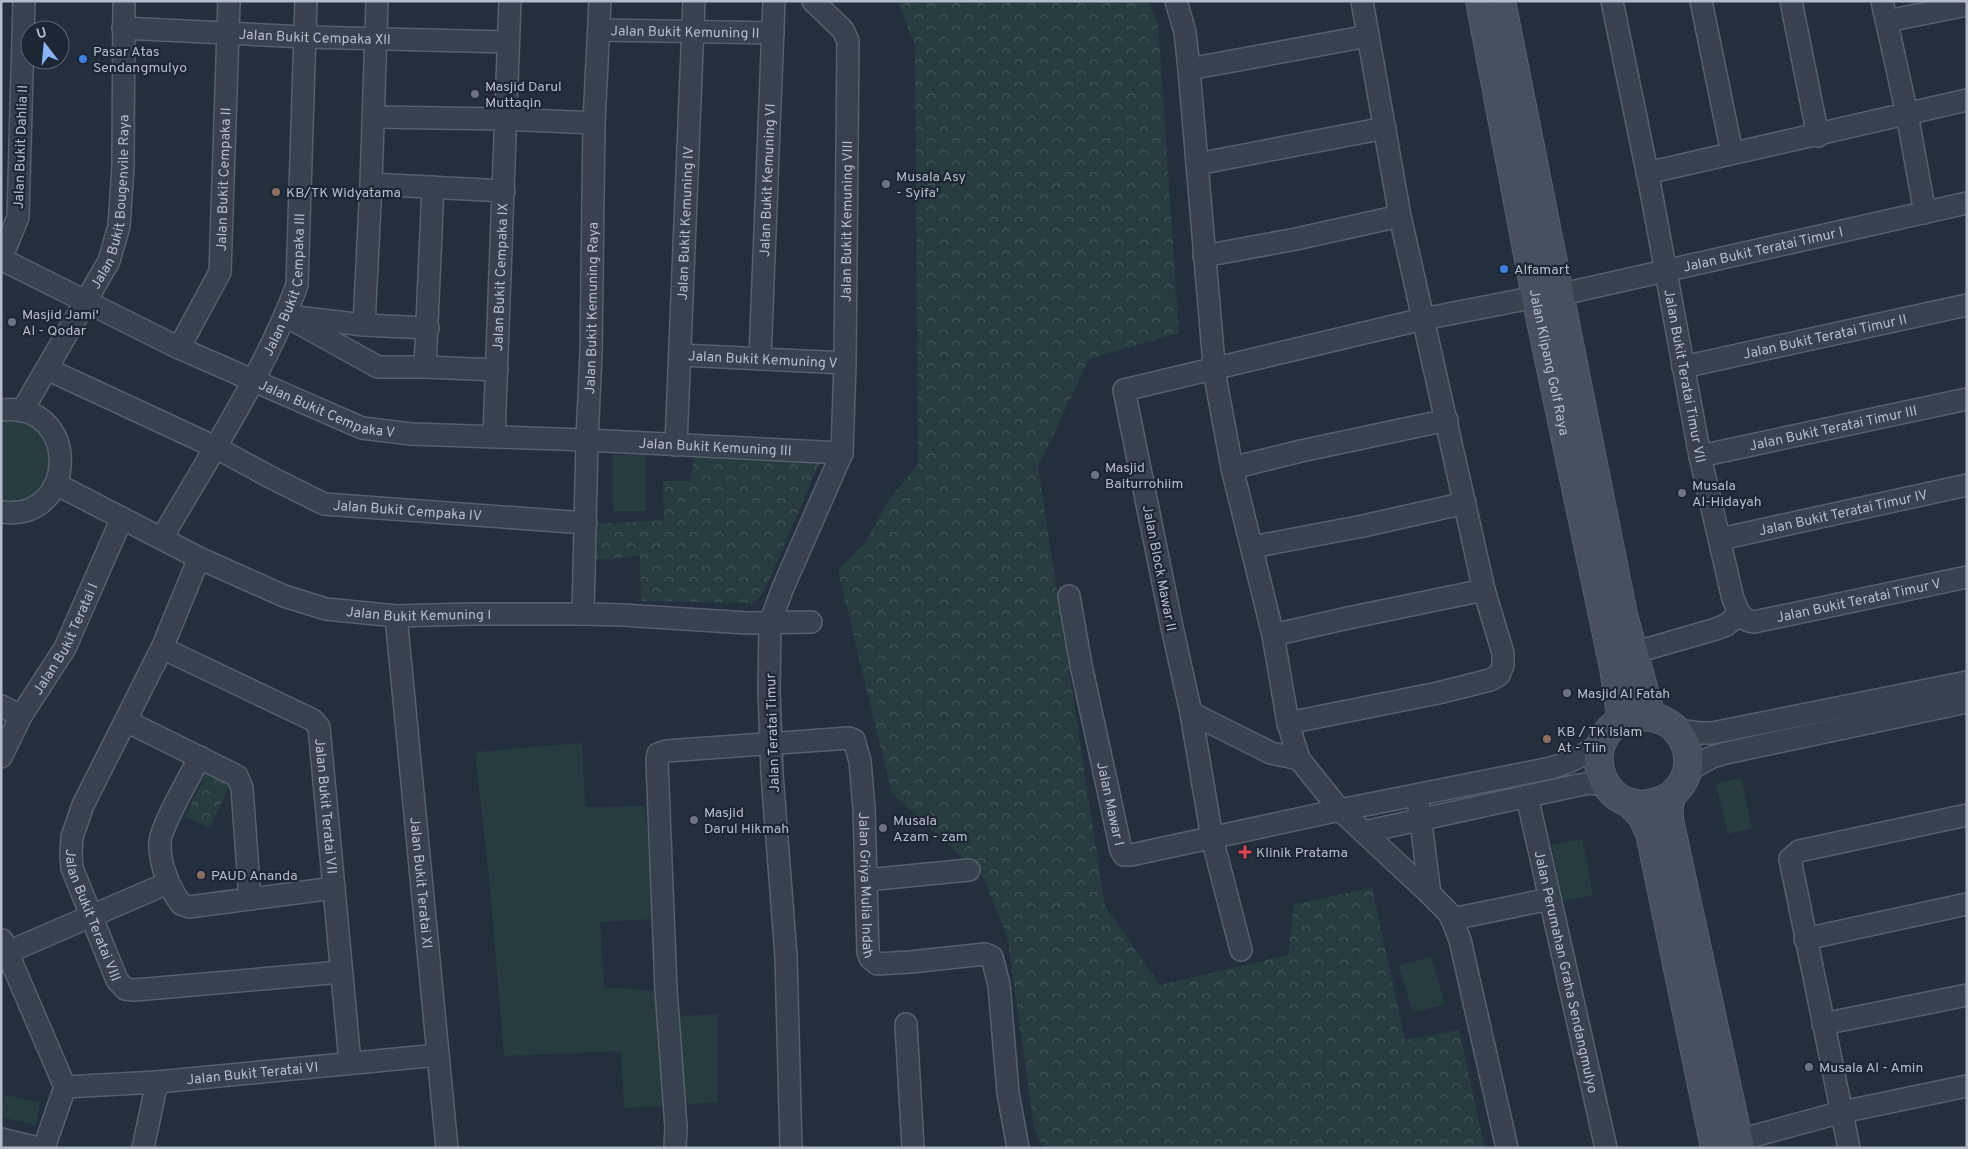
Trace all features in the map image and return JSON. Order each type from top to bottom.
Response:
[{"type":"main road","name":"Jalan Klipang Golf Raya","points":[[1480,1],[1568,396],[1622,721]]},
{"type":"main road","name":"Jalan Klipang Golf Raya","points":[[1501,1],[1547,296]]},
{"type":"main road","name":"Jalan Klipang Golf Raya","points":[[1568,396],[1633,653],[1651,716]]},
{"type":"main road","points":[[1629,803],[1643,805],[1658,803],[1671,796],[1681,785],[1687,771],[1688,756],[1685,742],[1677,730],[1665,721],[1651,716],[1636,716],[1622,721],[1610,730],[1602,742],[1599,757],[1600,772],[1606,785],[1616,796],[1629,803],[1642,816],[1650,833],[1727,1145]]},
{"type":"main road","points":[[1671,796],[1669,820],[1727,1145]]},
{"type":"street","name":"Jalan Bukit Dahlia II","points":[[1,259],[18,217],[24,1]]},
{"type":"street","name":"Jalan Bukit Bougenvile Raya","points":[[12,410],[47,369],[87,302],[109,261],[119,226],[123,166],[124,1]]},
{"type":"street","name":"Jalan Bukit Cempaka II","points":[[179,348],[220,272],[229,1]]},
{"type":"street","name":"Jalan Bukit Cempaka III","points":[[162,538],[253,380],[286,316],[297,285],[306,1]]},
{"type":"street","points":[[364,325],[374,117],[377,1]]},
{"type":"street","name":"Jalan Bukit Cempaka IX","points":[[494,436],[510,1]]},
{"type":"street","name":"Jalan Bukit Kemuning Raya","points":[[583,614],[587,440],[592,345],[594,123],[600,1]]},
{"type":"street","name":"Jalan Bukit Kemuning IV","points":[[676,445],[694,1]]},
{"type":"street","name":"Jalan Bukit Kemuning VI","points":[[760,359],[774,1]]},
{"type":"street","name":"Jalan Bukit Kemuning VIII","points":[[813,1],[843,30],[848,41],[845,363],[842,453]]},
{"type":"street","points":[[1176,1],[1185,32],[1189,69],[1214,368],[1232,468],[1273,635],[1288,723],[1299,759],[1340,810],[1430,894],[1452,919],[1460,940],[1507,1148]]},
{"type":"street","points":[[1288,723],[1438,693],[1496,678],[1503,665],[1503,653],[1484,590],[1400,216],[1362,1]]},
{"type":"street","name":"Jalan Bukit Teratai Timur VII","points":[[1612,1],[1666,271],[1700,456],[1733,599],[1746,618]]},
{"type":"street","points":[[1700,1],[1732,153]]},
{"type":"street","points":[[1791,1],[1818,136]]},
{"type":"street","points":[[1925,213],[1907,114],[1884,11],[1967,5]]},
{"type":"street","name":"Jalan Bukit Cempaka XII","points":[[123,28],[508,42]]},
{"type":"street","name":"Jalan Bukit Kemuning II","points":[[599,30],[773,34]]},
{"type":"street","points":[[1189,69],[1368,36]]},
{"type":"street","points":[[1647,173],[1732,153],[1818,136],[1967,100]]},
{"type":"street","points":[[374,117],[505,119],[594,123]]},
{"type":"street","points":[[1197,164],[1385,128]]},
{"type":"street","points":[[371,184],[504,191]]},
{"type":"street","points":[[425,367],[433,187]]},
{"type":"street","name":"Jalan Bukit Teratai Timur I","points":[[1214,368],[1423,319],[1666,271],[1967,203]]},
{"type":"street","points":[[1204,256],[1296,239],[1400,216]]},
{"type":"street","name":"Jalan Bukit Cempaka V","points":[[1,259],[179,348],[362,428],[411,434],[587,440]]},
{"type":"street","name":"Jalan Bukit Teratai Timur II","points":[[1683,367],[1967,304]]},
{"type":"street","points":[[286,316],[364,325],[428,328]]},
{"type":"street","points":[[286,316],[378,367],[497,370]]},
{"type":"street","name":"Jalan Bukit Kemuning V","points":[[681,354],[845,363]]},
{"type":"street","name":"Jalan Block Mawar II","points":[[1214,368],[1124,390],[1191,713],[1212,838],[1241,950]]},
{"type":"street","name":"Jalan Bukit Cempaka IV","points":[[47,369],[215,447],[324,504],[586,523]]},
{"type":"street","name":"Jalan Bukit Teratai Timur III","points":[[1700,456],[1967,399]]},
{"type":"street","points":[[1,512],[20,512],[31,508],[50,494],[60,473],[61,462],[57,439],[42,421],[32,414],[12,410]]},
{"type":"street","points":[[1232,468],[1301,451],[1447,420]]},
{"type":"street","name":"Jalan Bukit Kemuning III","points":[[587,440],[842,453]]},
{"type":"street","name":"Jalan Teratai Timur","points":[[792,1148],[786,956],[772,774],[769,689],[770,623],[782,590],[842,453]]},
{"type":"street","name":"Jalan Bukit Kemuning I","points":[[56,484],[199,558],[284,596],[326,609],[396,616],[583,614],[770,623],[811,622]]},
{"type":"street","name":"Jalan Bukit Teratai Timur IV","points":[[1720,539],[1967,485]]},
{"type":"street","points":[[1252,547],[1363,526],[1465,503]]},
{"type":"street","name":"Jalan Bukit Teratai I","points":[[1,757],[21,716],[65,648],[122,518]]},
{"type":"street","name":"Jalan Bukit Teratai VIII","points":[[199,558],[162,648],[83,805],[72,837],[72,868],[117,980],[125,989],[135,990],[342,972]]},
{"type":"street","name":"Jalan Bukit Teratai Timur V","points":[[1746,618],[1967,577]]},
{"type":"street","points":[[1273,635],[1484,590]]},
{"type":"street","name":"Jalan Mawar I","points":[[1069,596],[1080,665],[1121,850],[1124,855],[1131,856],[1340,810]]},
{"type":"street","name":"Jalan Bukit Teratai XI","points":[[396,616],[447,1148]]},
{"type":"street","points":[[1633,653],[1716,629],[1746,618]]},
{"type":"street","name":"Jalan Bukit Teratai VII","points":[[162,648],[316,723],[320,732],[350,1062]]},
{"type":"street","points":[[1677,730],[1700,734],[1712,733],[1967,682]]},
{"type":"street","points":[[1687,771],[1712,757],[1726,753],[1967,702]]},
{"type":"street","points":[[1,706],[21,716]]},
{"type":"street","points":[[1191,713],[1272,753],[1299,759]]},
{"type":"street","points":[[126,721],[237,776],[240,780],[250,899]]},
{"type":"street","name":"Jalan Griya Mulia Indah","points":[[772,744],[849,738],[854,740],[862,780],[868,952],[877,964],[985,954],[994,960],[1008,1093],[1018,1148]]},
{"type":"street","points":[[1340,810],[1551,768],[1574,761],[1588,754],[1602,742]]},
{"type":"street","points":[[675,1148],[676,1127],[666,989],[657,757],[658,754],[666,751],[772,744]]},
{"type":"street","points":[[200,757],[166,824],[160,841],[162,861],[168,883],[181,904],[189,907],[334,888]]},
{"type":"street","points":[[1364,832],[1579,784],[1606,785]]},
{"type":"street","points":[[1418,794],[1430,894]]},
{"type":"street","name":"Jalan Perumahan Graha Sendangmulyo","points":[[1527,796],[1606,1148]]},
{"type":"street","points":[[1849,1148],[1790,863],[1792,856],[1799,851],[1967,815]]},
{"type":"street","points":[[866,880],[969,870]]},
{"type":"street","points":[[44,1148],[65,1087],[5,946],[90,916],[168,883]]},
{"type":"street","points":[[1452,919],[1550,899]]},
{"type":"street","points":[[1805,939],[1967,904]]},
{"type":"street","points":[[1823,1024],[1967,994]]},
{"type":"street","points":[[906,1024],[913,1148]]},
{"type":"street","name":"Jalan Bukit Teratai VI","points":[[65,1087],[157,1082],[438,1055]]},
{"type":"street","points":[[143,1148],[157,1082]]},
{"type":"street","points":[[1727,1145],[1842,1112],[1967,1086]]},
{"type":"street","points":[[1,1139],[38,1148]]},
{"type":"green space","points":[[897,1],[1148,1],[1158,24],[1179,333],[1089,359],[1038,467],[1105,906],[1160,985],[1288,955],[1294,904],[1372,888],[1405,1040],[1459,1030],[1485,1148],[1043,1148],[1034,1127],[1007,936],[982,875],[892,794],[838,571],[866,541],[890,498],[918,465],[915,45]]},
{"type":"green space","points":[[17,417],[45,435],[52,456],[48,477],[34,494],[13,502],[1,501],[1,418]]},
{"type":"green space","points":[[696,452],[820,462],[763,594],[754,603],[641,601],[640,556],[595,560],[598,524],[664,520],[663,481],[689,481]]},
{"type":"green space","points":[[613,455],[646,455],[646,511],[613,511]]},
{"type":"green space","points":[[582,743],[585,807],[645,806],[654,919],[600,922],[604,987],[657,991],[660,1059],[681,1058],[680,1016],[718,1014],[718,1102],[624,1108],[621,1051],[504,1056],[490,888],[476,760],[477,752]]},
{"type":"green space","points":[[206,773],[230,784],[210,828],[185,817]]},
{"type":"green space","points":[[1741,778],[1752,828],[1728,834],[1716,784]]},
{"type":"green space","points":[[1582,839],[1593,895],[1563,901],[1552,845]]},
{"type":"green space","points":[[1431,957],[1445,1004],[1413,1013],[1399,966]]},
{"type":"green space","points":[[5,1095],[40,1102],[36,1125],[1,1117]]},
{"type":"place","name":"Pasar Atas Sendangmulyo","points":[[83,59]]},
{"type":"place","name":"Masjid Darul Muttaqin","points":[[475,94]]},
{"type":"place","name":"Musala Asy - Syifa'","points":[[886,184]]},
{"type":"place","name":"KB/TK Widyatama","points":[[276,192]]},
{"type":"place","name":"Alfamart","points":[[1504,269]]},
{"type":"place","name":"Masjid Jami' Al - Qodar","points":[[12,322]]},
{"type":"place","name":"Masjid Baiturrohiim","points":[[1095,475]]},
{"type":"place","name":"Musala Al-Hidayah","points":[[1682,493]]},
{"type":"place","name":"Masjid Al Fatah","points":[[1567,693]]},
{"type":"place","name":"KB / TK Islam At - Tiin","points":[[1547,739]]},
{"type":"place","name":"Masjid Darul Hikmah","points":[[694,820]]},
{"type":"place","name":"Musala Azam - zam","points":[[883,828]]},
{"type":"place","name":"Klinik Pratama","points":[[1245,852]]},
{"type":"place","name":"PAUD Ananda","points":[[201,875]]},
{"type":"place","name":"Musala Al - Amin","points":[[1809,1067]]}]
